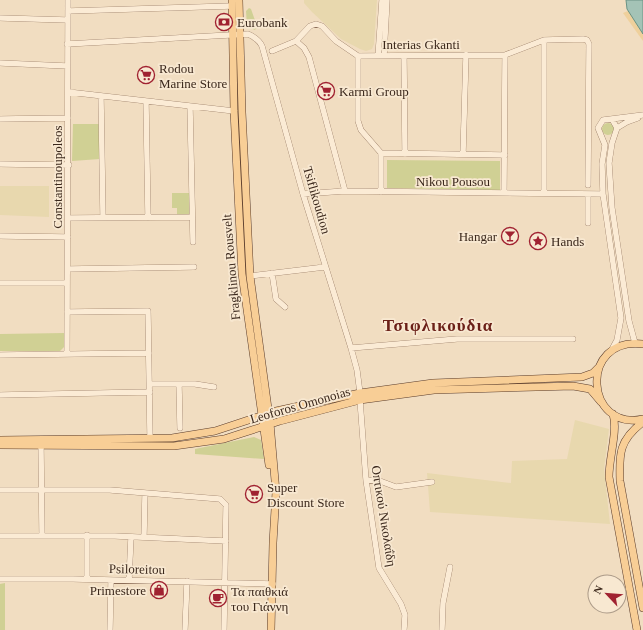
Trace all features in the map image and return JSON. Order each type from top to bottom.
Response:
[{"type":"main road","name":"Fragklinou Rousvelt","points":[[239,0],[242,112],[250,276],[267,424],[272,493],[271,526],[274,529],[271,630]]},
{"type":"main road","name":"Fragklinou Rousvelt","points":[[232,3],[234,111],[242,274],[266,414]]},
{"type":"main road","points":[[602,402],[596,385],[598,368],[601,362],[611,351],[622,345],[639,343]]},
{"type":"main road","name":"Leoforos Omonoias","points":[[0,440],[172,438],[216,431],[266,414],[433,383],[582,377],[593,373],[598,368]]},
{"type":"main road","name":"Leoforos Omonoias","points":[[0,445],[41,444],[174,446],[224,439],[267,424],[360,397],[434,390],[574,386],[590,389],[613,414]]},
{"type":"main road","points":[[613,414],[628,420],[643,419]]},
{"type":"main road","points":[[613,414],[615,421],[609,460],[609,477],[637,630]]},
{"type":"main road","points":[[643,422],[631,432],[623,442],[619,463],[620,481],[643,608]]},
{"type":"street","name":"Constantinoupoleos","points":[[67,354],[69,165],[67,66],[68,0]]},
{"type":"street","points":[[381,56],[382,0]]},
{"type":"street","points":[[381,56],[386,0]]},
{"type":"street","points":[[68,11],[232,3]]},
{"type":"street","points":[[0,18],[67,20]]},
{"type":"street","points":[[272,51],[296,41],[310,26],[316,24],[322,26],[336,41],[358,56],[358,121],[361,130],[381,153],[381,192]]},
{"type":"street","name":"Tsiflikoudion","points":[[67,44],[241,34],[254,36],[262,46],[303,194],[351,348],[357,370],[360,397]]},
{"type":"street","points":[[544,40],[544,193]]},
{"type":"street","name":"Interias Gkanti","points":[[358,56],[505,55],[544,40],[587,40],[589,44],[588,185]]},
{"type":"street","points":[[296,41],[304,48],[309,57],[345,191]]},
{"type":"street","points":[[463,154],[466,55]]},
{"type":"street","points":[[504,192],[505,55]]},
{"type":"street","points":[[404,56],[405,154]]},
{"type":"street","points":[[0,63],[67,66]]},
{"type":"street","points":[[68,92],[234,111]]},
{"type":"street","points":[[101,96],[103,217]]},
{"type":"street","points":[[146,101],[148,218]]},
{"type":"street","points":[[190,106],[193,242]]},
{"type":"street","points":[[611,351],[617,340],[621,318],[603,194],[602,164],[606,145],[603,137],[599,133],[600,124],[608,119],[613,120],[643,116]]},
{"type":"street","points":[[603,137],[612,138],[627,122],[643,116]]},
{"type":"street","points":[[0,119],[68,118]]},
{"type":"street","points":[[613,120],[617,131],[612,143],[609,163],[612,208],[629,321],[639,343]]},
{"type":"street","points":[[381,153],[505,155]]},
{"type":"street","points":[[0,164],[69,165]]},
{"type":"street","name":"Nikou Pousou","points":[[303,194],[345,191],[603,194]]},
{"type":"street","points":[[588,194],[588,223]]},
{"type":"street","points":[[68,218],[192,217]]},
{"type":"street","points":[[0,236],[68,237]]},
{"type":"street","points":[[68,269],[194,267]]},
{"type":"street","points":[[250,276],[325,267]]},
{"type":"street","points":[[272,273],[276,299],[285,307]]},
{"type":"street","points":[[0,283],[67,283]]},
{"type":"street","points":[[67,312],[148,311],[150,438]]},
{"type":"street","points":[[351,348],[457,339],[574,339]]},
{"type":"street","points":[[0,355],[149,353]]},
{"type":"street","points":[[150,384],[179,384],[214,387]]},
{"type":"street","points":[[179,384],[180,428]]},
{"type":"street","points":[[0,396],[150,392]]},
{"type":"street","name":"Οπτικού Νικολαΐδη","points":[[360,397],[366,480],[380,568],[401,604],[405,615],[404,630]]},
{"type":"street","points":[[41,444],[42,535]]},
{"type":"street","points":[[366,480],[380,481],[396,487],[432,482]]},
{"type":"street","points":[[0,490],[110,490],[220,499],[226,505],[226,583],[224,630]]},
{"type":"street","points":[[144,537],[145,493]]},
{"type":"street","points":[[0,536],[87,535],[226,541]]},
{"type":"street","points":[[87,535],[87,579]]},
{"type":"street","points":[[129,580],[131,537]]},
{"type":"street","points":[[442,630],[443,603],[450,567]]},
{"type":"street","name":"Psiloreitou","points":[[0,579],[87,579],[273,584]]},
{"type":"street","points":[[110,630],[111,580]]},
{"type":"street","points":[[185,630],[187,581]]},
{"type":"shaded area","points":[[304,0],[377,0],[374,44],[372,49],[366,51],[341,39],[312,12],[304,3]]},
{"type":"shaded area","points":[[626,0],[643,0],[643,34],[627,9]]},
{"type":"shaded area","points":[[0,186],[49,186],[49,217],[0,215]]},
{"type":"shaded area","points":[[575,420],[609,429],[604,469],[610,524],[430,512],[427,473],[511,483],[512,461],[567,459]]},
{"type":"green space","points":[[249,8],[251,9],[257,26],[255,30],[247,26],[246,11]]},
{"type":"green space","points":[[608,123],[612,125],[614,129],[612,133],[608,135],[604,133],[602,129],[604,125]]},
{"type":"green space","points":[[73,124],[99,124],[100,159],[72,161]]},
{"type":"green space","points":[[387,160],[500,161],[500,190],[387,188]]},
{"type":"green space","points":[[172,193],[191,193],[189,214],[177,216],[177,208],[172,208]]},
{"type":"green space","points":[[65,333],[65,346],[60,351],[0,351],[0,334]]},
{"type":"green space","points":[[254,437],[261,440],[264,459],[195,454],[195,449]]},
{"type":"green space","points":[[5,583],[5,630],[0,630],[0,584]]},
{"type":"sand","points":[[635,8],[643,20],[643,41],[623,13]]},
{"type":"place","name":"Eurobank","points":[[224,22]]},
{"type":"place","name":"Rodou Marine Store","points":[[146,75]]},
{"type":"place","name":"Karmi Group","points":[[326,91]]},
{"type":"place","name":"Hangar","points":[[510,236]]},
{"type":"place","name":"Hands","points":[[538,241]]},
{"type":"place","name":"Super Discount Store","points":[[254,494]]},
{"type":"place","name":"Primestore","points":[[159,590]]},
{"type":"place","name":"Τα παιθκιά του Γιάννη","points":[[218,598]]},
{"type":"district","name":"Τσιφλικούδια","points":[[438,325]]}]
